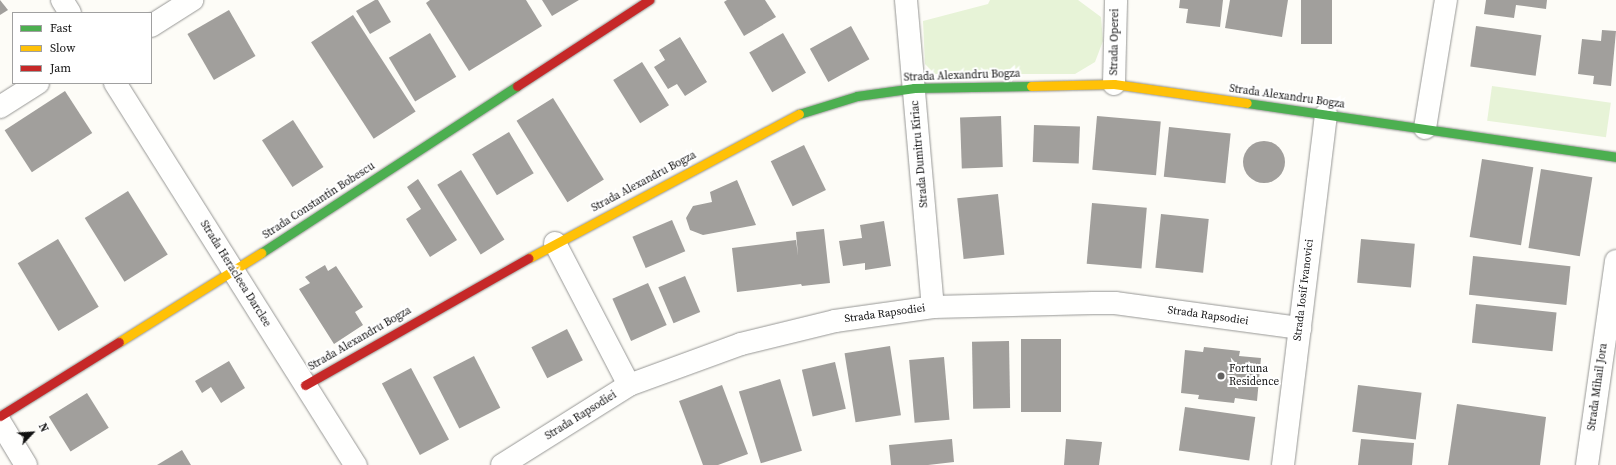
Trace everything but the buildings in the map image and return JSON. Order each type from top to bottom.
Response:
[{"type":"street","points":[[62,0],[69,12]]},
{"type":"street","points":[[152,25],[192,0]]},
{"type":"street","name":"Strada Constantin Bobescu","points":[[0,416],[234,271],[649,0]]},
{"type":"street","name":"Strada Dumitru Kiriac","points":[[906,0],[933,307]]},
{"type":"street","name":"Strada Operei","points":[[1114,84],[1116,0]]},
{"type":"street","points":[[1425,128],[1446,0]]},
{"type":"street","points":[[0,107],[36,84]]},
{"type":"street","name":"Strada Heracleea Darclee","points":[[116,84],[356,465]]},
{"type":"street","name":"Strada Alexandru Bogza","points":[[305,384],[555,243],[789,118],[817,107],[857,96],[914,88],[1114,84],[1616,156]]},
{"type":"street","name":"Strada Iosif Ivanovici","points":[[1283,465],[1326,115]]},
{"type":"street","points":[[555,243],[629,385]]},
{"type":"street","name":"Strada Mihail Jora","points":[[1587,465],[1616,261]]},
{"type":"street","name":"Strada Rapsodiei","points":[[502,465],[629,385],[741,344],[835,321],[933,307],[1115,304],[1300,328]]},
{"type":"street","points":[[0,422],[26,465]]},
{"type":"green space","points":[[990,0],[1078,0],[1101,17],[1103,41],[1095,62],[1075,74],[935,74],[925,64],[923,21],[988,4]]},
{"type":"green space","points":[[1492,86],[1611,103],[1606,137],[1487,121]]},
{"type":"traffic: fast","points":[[261,253],[517,86]]},
{"type":"traffic: fast","points":[[799,114],[857,96],[914,88],[1031,86]]},
{"type":"traffic: fast","points":[[1247,103],[1616,157]]},
{"type":"traffic: slow","points":[[1031,86],[1114,84],[1247,103]]},
{"type":"traffic: slow","points":[[529,258],[799,114]]},
{"type":"traffic: slow","points":[[119,342],[261,253]]},
{"type":"traffic: jam","points":[[517,86],[649,0]]},
{"type":"traffic: jam","points":[[305,385],[529,258]]},
{"type":"traffic: jam","points":[[0,416],[119,342]]},
{"type":"place","name":"Fortuna Residence","points":[[1221,376]]}]
